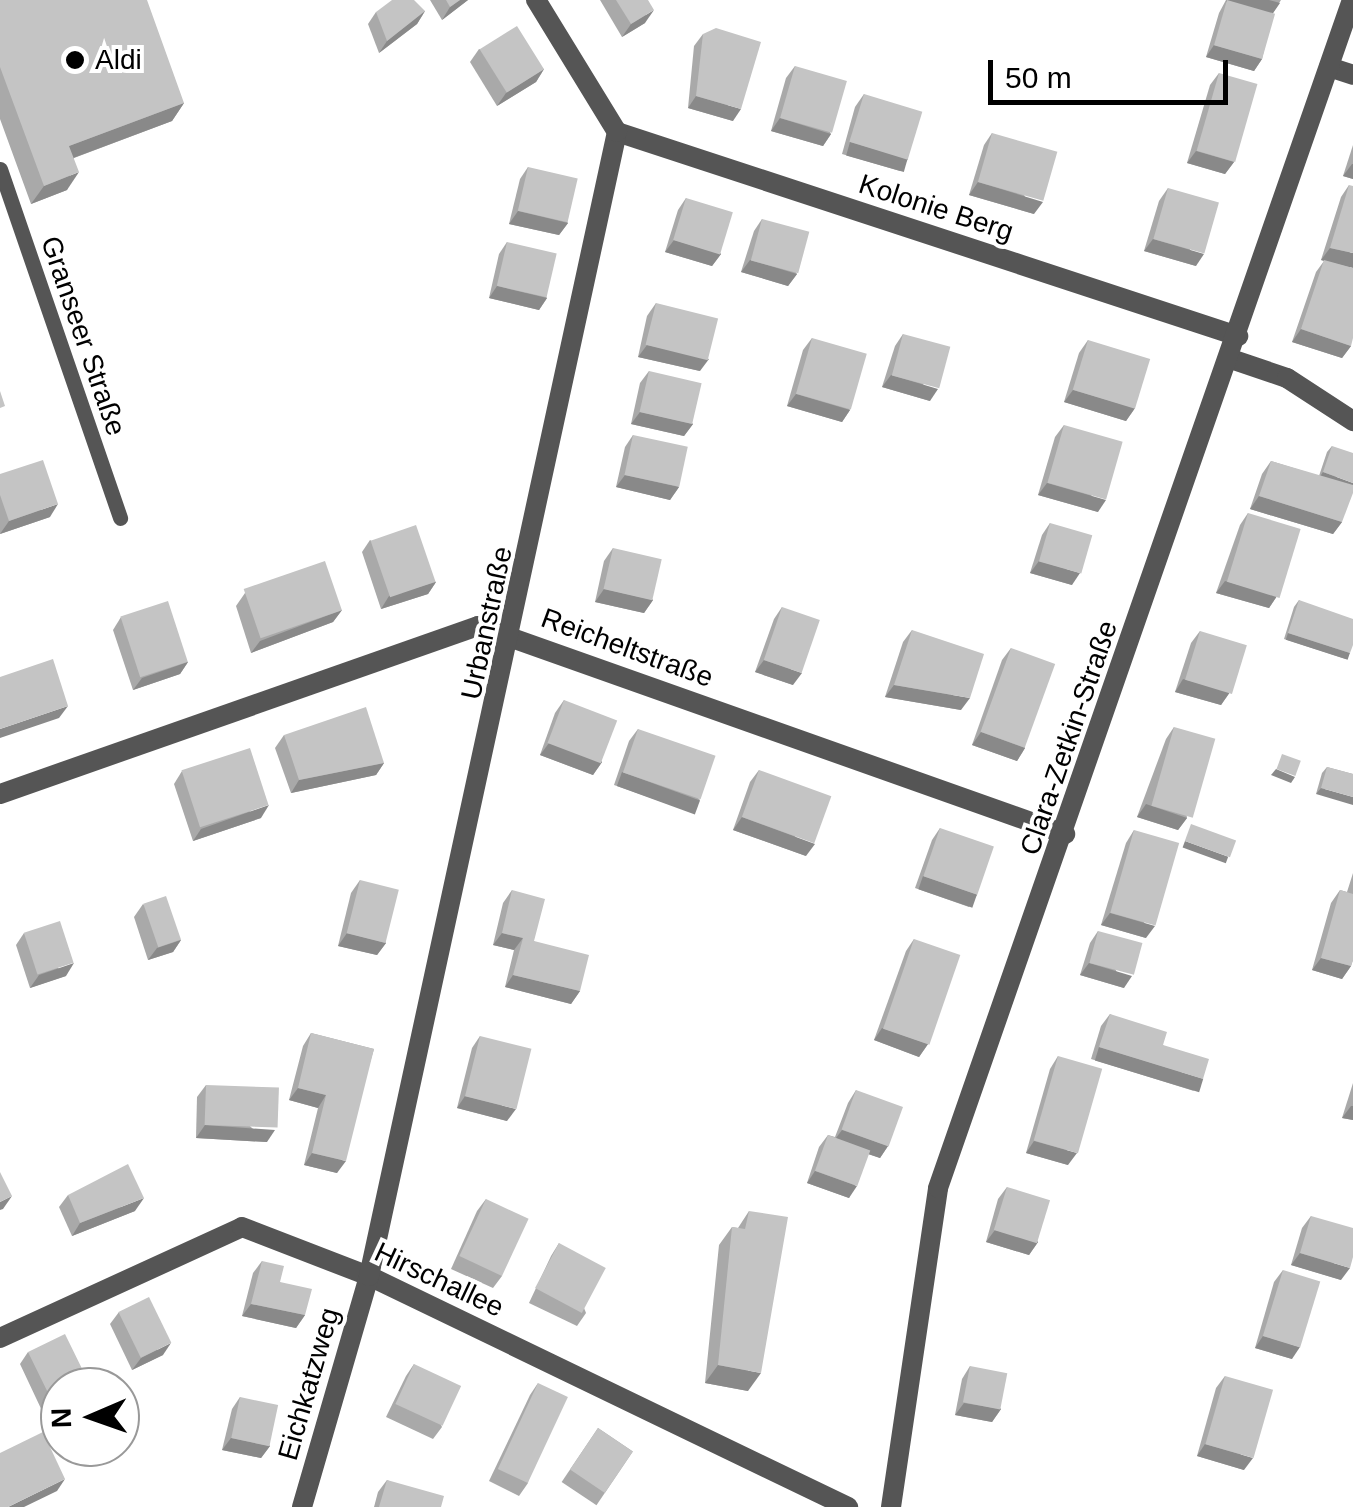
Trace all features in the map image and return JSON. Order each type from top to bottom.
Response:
[{"type":"street","points":[[536,0],[616,132]]},
{"type":"street","name":"Clara-Zetkin-Straße","points":[[891,1507],[938,1188],[1231,359],[1352,0]]},
{"type":"street","points":[[1329,67],[1353,75]]},
{"type":"street","name":"Kolonie Berg","points":[[616,132],[1238,336]]},
{"type":"street","name":"Urbanstraße","points":[[369,1276],[513,637],[616,132]]},
{"type":"street","points":[[1231,359],[1287,378],[1353,421]]},
{"type":"street","name":"Reicheltstraße","points":[[0,794],[478,626],[1065,834]]},
{"type":"street","name":"Hirschallee","points":[[0,1338],[242,1228],[369,1276],[848,1507]]},
{"type":"street","name":"Eichkatzweg","points":[[302,1507],[369,1276]]},
{"type":"lane","name":"Granseer Straße","points":[[0,169],[120,518]]},
{"type":"building","name":"Aldi","points":[[0,0],[147,0],[184,103],[69,146],[79,172],[44,186],[0,67]]},
{"type":"building","points":[[392,0],[414,0],[425,11],[387,41],[376,12]]},
{"type":"building","points":[[616,0],[648,0],[654,10],[631,24]]},
{"type":"building","points":[[1227,0],[1275,14],[1262,59],[1214,45]]},
{"type":"building","points":[[517,26],[544,69],[507,93],[480,49]]},
{"type":"building","points":[[716,28],[761,42],[741,109],[696,96],[703,34]]},
{"type":"building","points":[[795,66],[847,81],[832,133],[780,118]]},
{"type":"building","points":[[1219,73],[1257,84],[1235,162],[1197,151]]},
{"type":"building","points":[[864,94],[922,112],[908,160],[849,142]]},
{"type":"building","points":[[992,133],[1057,152],[1043,201],[978,182]]},
{"type":"building","points":[[528,167],[578,178],[568,222],[518,211]]},
{"type":"building","points":[[1349,185],[1353,186],[1353,253],[1330,248]]},
{"type":"building","points":[[1168,188],[1219,203],[1204,254],[1153,239]]},
{"type":"building","points":[[686,198],[733,212],[720,254],[673,240]]},
{"type":"building","points":[[762,219],[809,232],[798,273],[751,261]]},
{"type":"building","points":[[507,242],[557,253],[547,297],[497,286]]},
{"type":"building","points":[[1324,260],[1353,268],[1351,346],[1301,329]]},
{"type":"building","points":[[656,303],[718,318],[708,360],[646,345]]},
{"type":"building","points":[[903,334],[950,347],[939,388],[892,376]]},
{"type":"building","points":[[812,338],[867,354],[851,409],[796,394]]},
{"type":"building","points":[[1088,340],[1150,359],[1135,409],[1073,390]]},
{"type":"building","points":[[649,371],[702,383],[692,424],[640,412]]},
{"type":"building","points":[[1064,425],[1123,442],[1106,499],[1047,483]]},
{"type":"building","points":[[633,435],[688,447],[679,487],[624,475]]},
{"type":"building","points":[[1332,446],[1353,453],[1353,483],[1323,472]]},
{"type":"building","points":[[43,460],[58,504],[9,521],[0,495],[0,474]]},
{"type":"building","points":[[1271,461],[1353,485],[1342,522],[1259,496]]},
{"type":"building","points":[[1248,513],[1301,529],[1280,598],[1227,582]]},
{"type":"building","points":[[1050,523],[1092,535],[1081,574],[1039,561]]},
{"type":"building","points":[[416,525],[436,582],[390,597],[371,541]]},
{"type":"building","points":[[613,548],[662,559],[652,600],[604,589]]},
{"type":"building","points":[[325,561],[342,610],[261,638],[244,589]]},
{"type":"building","points":[[1299,600],[1353,619],[1350,653],[1288,633]]},
{"type":"building","points":[[168,601],[188,662],[140,677],[120,616]]},
{"type":"building","points":[[782,607],[820,620],[802,673],[764,660]]},
{"type":"building","points":[[912,630],[984,654],[970,698],[894,685]]},
{"type":"building","points":[[1200,631],[1247,645],[1232,694],[1185,680]]},
{"type":"building","points":[[1011,648],[1055,664],[1025,748],[981,732]]},
{"type":"building","points":[[53,659],[68,706],[0,729],[0,677]]},
{"type":"building","points":[[564,700],[617,720],[601,763],[548,743]]},
{"type":"building","points":[[366,707],[384,763],[299,780],[284,735]]},
{"type":"building","points":[[1174,727],[1215,739],[1193,818],[1151,806]]},
{"type":"building","points":[[638,729],[716,756],[701,799],[623,772]]},
{"type":"building","points":[[250,748],[269,805],[200,827],[182,770]]},
{"type":"building","points":[[1282,754],[1301,761],[1295,776],[1277,769]]},
{"type":"building","points":[[1327,767],[1353,774],[1353,797],[1321,788]]},
{"type":"building","points":[[759,770],[831,796],[814,843],[742,817]]},
{"type":"building","points":[[1191,824],[1236,840],[1230,857],[1185,841]]},
{"type":"building","points":[[940,828],[994,847],[977,895],[923,876]]},
{"type":"building","points":[[1134,830],[1179,843],[1155,926],[1110,913]]},
{"type":"building","points":[[360,880],[399,890],[386,943],[347,933]]},
{"type":"building","points":[[512,890],[545,899],[534,941],[589,955],[580,991],[513,975],[523,938],[502,933]]},
{"type":"building","points":[[1340,890],[1353,894],[1351,966],[1321,958]]},
{"type":"building","points":[[166,896],[181,939],[158,947],[143,904]]},
{"type":"building","points":[[60,921],[74,963],[37,975],[24,933]]},
{"type":"building","points":[[1098,931],[1142,943],[1134,975],[1089,963]]},
{"type":"building","points":[[914,939],[960,955],[929,1045],[883,1029]]},
{"type":"building","points":[[1110,1014],[1167,1032],[1163,1045],[1209,1059],[1203,1079],[1099,1047]]},
{"type":"building","points":[[311,1033],[374,1049],[346,1161],[312,1153],[326,1095],[298,1088]]},
{"type":"building","points":[[480,1036],[531,1049],[516,1109],[465,1096]]},
{"type":"building","points":[[1058,1056],[1102,1069],[1078,1153],[1034,1141]]},
{"type":"building","points":[[206,1085],[279,1088],[278,1128],[205,1125]]},
{"type":"building","points":[[856,1090],[903,1107],[889,1147],[842,1129]]},
{"type":"building","points":[[828,1135],[870,1150],[857,1186],[815,1171]]},
{"type":"building","points":[[128,1164],[144,1198],[80,1223],[68,1195]]},
{"type":"building","points":[[0,1172],[12,1196],[0,1202]]},
{"type":"building","points":[[1007,1187],[1050,1200],[1037,1243],[994,1230]]},
{"type":"building","points":[[486,1199],[529,1219],[502,1276],[459,1256]]},
{"type":"building","points":[[749,1211],[788,1217],[761,1373],[718,1365],[732,1227],[745,1229]]},
{"type":"building","points":[[1311,1216],[1353,1228],[1350,1268],[1300,1253]]},
{"type":"building","points":[[559,1243],[606,1268],[582,1313],[535,1288]]},
{"type":"building","points":[[262,1261],[284,1266],[280,1282],[312,1289],[305,1315],[251,1304]]},
{"type":"building","points":[[1283,1270],[1320,1281],[1300,1347],[1263,1336]]},
{"type":"building","points":[[149,1297],[171,1343],[141,1358],[118,1312]]},
{"type":"building","points":[[65,1334],[81,1367],[40,1367],[40,1376],[28,1352]]},
{"type":"building","points":[[414,1364],[461,1386],[443,1426],[395,1404]]},
{"type":"building","points":[[970,1366],[1007,1373],[1000,1410],[963,1402]]},
{"type":"building","points":[[1225,1376],[1273,1390],[1253,1458],[1205,1444]]},
{"type":"building","points":[[538,1383],[568,1397],[528,1483],[498,1469]]},
{"type":"building","points":[[240,1397],[278,1405],[269,1446],[231,1438]]},
{"type":"building","points":[[598,1428],[633,1451],[605,1493],[570,1469]]},
{"type":"building","points":[[40,1433],[40,1467],[59,1467],[65,1479],[8,1507],[0,1507],[0,1453]]},
{"type":"building","points":[[387,1480],[444,1496],[441,1507],[379,1507]]},
{"type":"place","name":"Aldi","points":[[75,60]]}]
